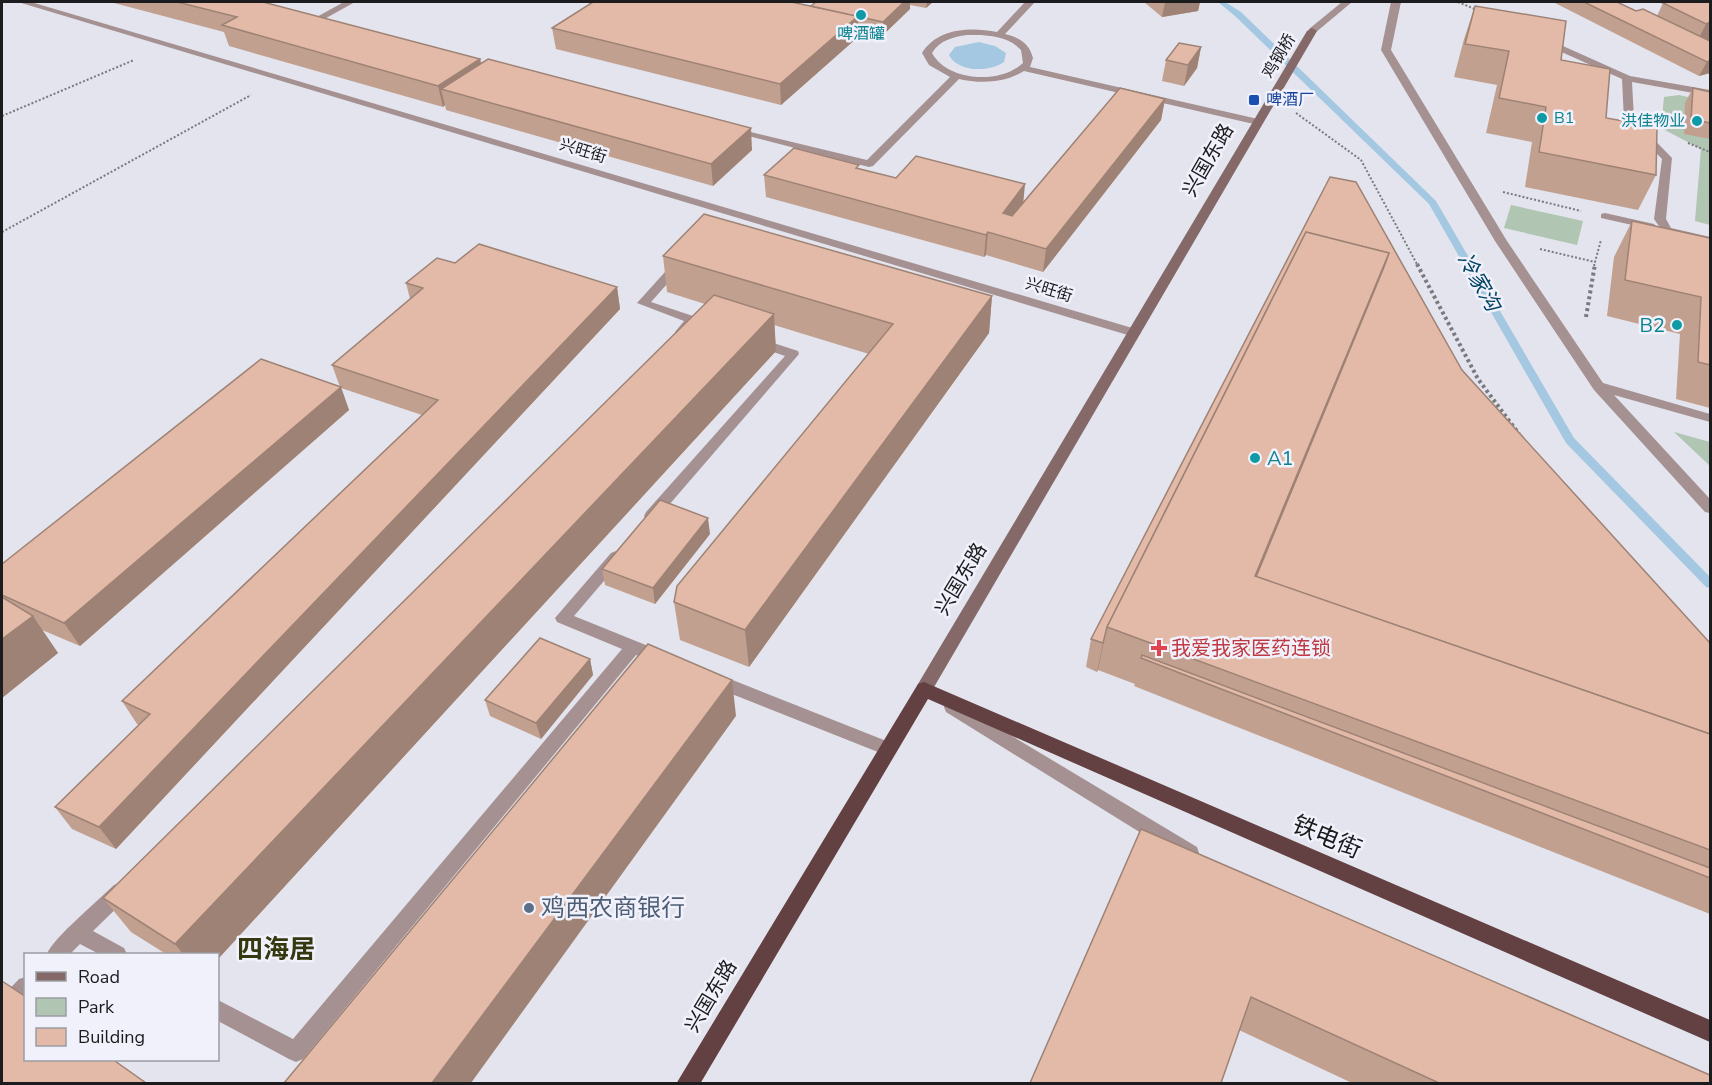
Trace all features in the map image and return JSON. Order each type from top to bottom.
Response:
[{"type":"highway","name":"兴国东路","points":[[687,1083],[924,689]]},
{"type":"highway","name":"铁电街","points":[[924,689],[1710,1031]]},
{"type":"main road","name":"鸡钢桥","points":[[1273,96],[1312,31]]},
{"type":"main road","name":"兴国东路","points":[[924,689],[1273,96]]},
{"type":"street","name":"兴旺街","points":[[23,2],[1135,333]]},
{"type":"street","points":[[319,28],[302,24],[350,2]]},
{"type":"street","points":[[999,35],[1030,2]]},
{"type":"street","points":[[1312,31],[1347,2]]},
{"type":"street","points":[[1396,2],[1386,50],[1501,241],[1599,387],[1710,508]]},
{"type":"street","points":[[967,32],[999,35],[1023,45],[1028,53],[1028,61],[1023,68],[998,78],[982,79],[957,76],[937,68],[929,61],[927,53],[931,45],[940,39],[967,32]]},
{"type":"street","points":[[1560,48],[1627,78],[1710,93]]},
{"type":"street","points":[[1023,68],[1258,122]]},
{"type":"street","points":[[719,127],[869,164],[957,76]]},
{"type":"street","points":[[1627,78],[1629,120],[1667,158],[1660,219],[1667,230]]},
{"type":"street","points":[[714,228],[730,212]]},
{"type":"street","points":[[1605,216],[1710,240]]},
{"type":"street","points":[[667,345],[698,322],[643,303],[690,253]]},
{"type":"street","points":[[639,530],[793,354],[748,339]]},
{"type":"street","points":[[1599,387],[1710,418]]},
{"type":"street","points":[[624,548],[562,618],[677,664]]},
{"type":"street","points":[[219,1011],[296,1052],[633,647]]},
{"type":"street","points":[[699,673],[888,750]]},
{"type":"street","points":[[924,689],[1203,861]]},
{"type":"street","points":[[58,953],[129,883]]},
{"type":"street","points":[[78,933],[115,953]]},
{"type":"street","points":[[2,1010],[24,988]]},
{"type":"path","points":[[1458,2],[1479,11]]},
{"type":"path","points":[[2,116],[169,45]]},
{"type":"path","points":[[2,232],[281,78]]},
{"type":"path","points":[[1273,96],[1361,160],[1478,380],[1521,436]]},
{"type":"path","points":[[1467,184],[1605,216]]},
{"type":"path","points":[[1579,358],[1600,240],[1611,243]]},
{"type":"path","points":[[1501,241],[1595,262]]},
{"type":"green space","points":[[1679,95],[1710,102],[1710,225],[1695,221],[1701,149],[1661,128],[1664,97]]},
{"type":"green space","points":[[1511,205],[1583,221],[1577,245],[1504,228]]},
{"type":"green space","points":[[1674,432],[1710,442],[1710,466]]},
{"type":"water","points":[[979,42],[995,46],[1006,53],[1004,62],[991,68],[967,68],[953,61],[949,55],[955,47]]},
{"type":"building","points":[[177,2],[263,2],[480,59],[438,86],[222,25],[237,17]]},
{"type":"building","points":[[593,2],[791,2],[858,16],[780,84],[552,28]]},
{"type":"building","points":[[816,2],[904,2],[883,22],[811,6]]},
{"type":"building","points":[[1584,2],[1617,2],[1636,11],[1643,9],[1710,41],[1710,60],[1707,62]]},
{"type":"building","points":[[1710,2],[1710,22],[1706,24],[1663,3]]},
{"type":"building","points":[[1475,6],[1566,21],[1561,60],[1610,69],[1606,118],[1657,127],[1656,175],[1539,152],[1546,107],[1499,98],[1509,51],[1465,44]]},
{"type":"building","points":[[1179,43],[1201,47],[1188,65],[1166,60]]},
{"type":"building","points":[[488,59],[751,128],[711,164],[441,89]]},
{"type":"building","points":[[1120,88],[1165,99],[1046,249],[764,175],[794,148],[859,165],[856,168],[896,178],[916,156],[1025,184],[1003,213],[1012,216]]},
{"type":"building","points":[[1693,88],[1710,92],[1710,123],[1691,119]]},
{"type":"building","points":[[1330,177],[1356,182],[1462,370],[1710,643],[1710,734],[1256,577],[1389,253],[1306,232],[1107,627],[1103,643],[1091,639]]},
{"type":"building","points":[[704,214],[992,296],[745,630],[674,602],[677,586],[893,324],[663,256]]},
{"type":"building","points":[[1632,221],[1710,238],[1710,365],[1698,362],[1701,297],[1625,280]]},
{"type":"building","name":"A1","points":[[1306,232],[1389,253],[1255,576],[1710,734],[1710,850],[1107,627]]},
{"type":"building","points":[[479,244],[617,287],[99,827],[55,807],[150,714],[122,701],[438,400],[332,365],[423,288],[406,283],[437,258],[455,263]]},
{"type":"building","points":[[714,295],[774,314],[175,944],[103,898]]},
{"type":"building","points":[[261,359],[341,387],[64,623],[2,595],[2,564]]},
{"type":"building","points":[[660,500],[708,518],[653,588],[602,569]]},
{"type":"building","points":[[2,597],[33,616],[2,639]]},
{"type":"building","points":[[540,638],[590,659],[536,723],[485,700]]},
{"type":"building","points":[[648,644],[732,680],[432,1083],[284,1083]]},
{"type":"building","points":[[1142,655],[1710,868],[1710,878],[1141,658]]},
{"type":"building","points":[[1141,829],[1710,1075],[1710,1083],[1439,1083],[1251,997],[1221,1083],[1030,1083]]},
{"type":"building","points":[[2,981],[24,996],[24,1061],[115,1061],[146,1083],[2,1083]]},
{"type":"waterway","name":"冷家沟","points":[[1221,2],[1238,14],[1433,203],[1570,440],[1710,584]]},
{"type":"place","name":"啤酒罐","points":[[861,15]]},
{"type":"place","name":"啤酒厂","points":[[1254,100]]},
{"type":"place","name":"B1","points":[[1542,118]]},
{"type":"place","name":"洪佳物业","points":[[1697,121]]},
{"type":"place","name":"B2","points":[[1677,325]]},
{"type":"place","name":"A1","points":[[1255,458]]},
{"type":"place","name":"我爱我家医药连锁","points":[[1159,648]]},
{"type":"place","name":"鸡西农商银行","points":[[529,908]]},
{"type":"district","name":"四海居","points":[[276,949]]}]
